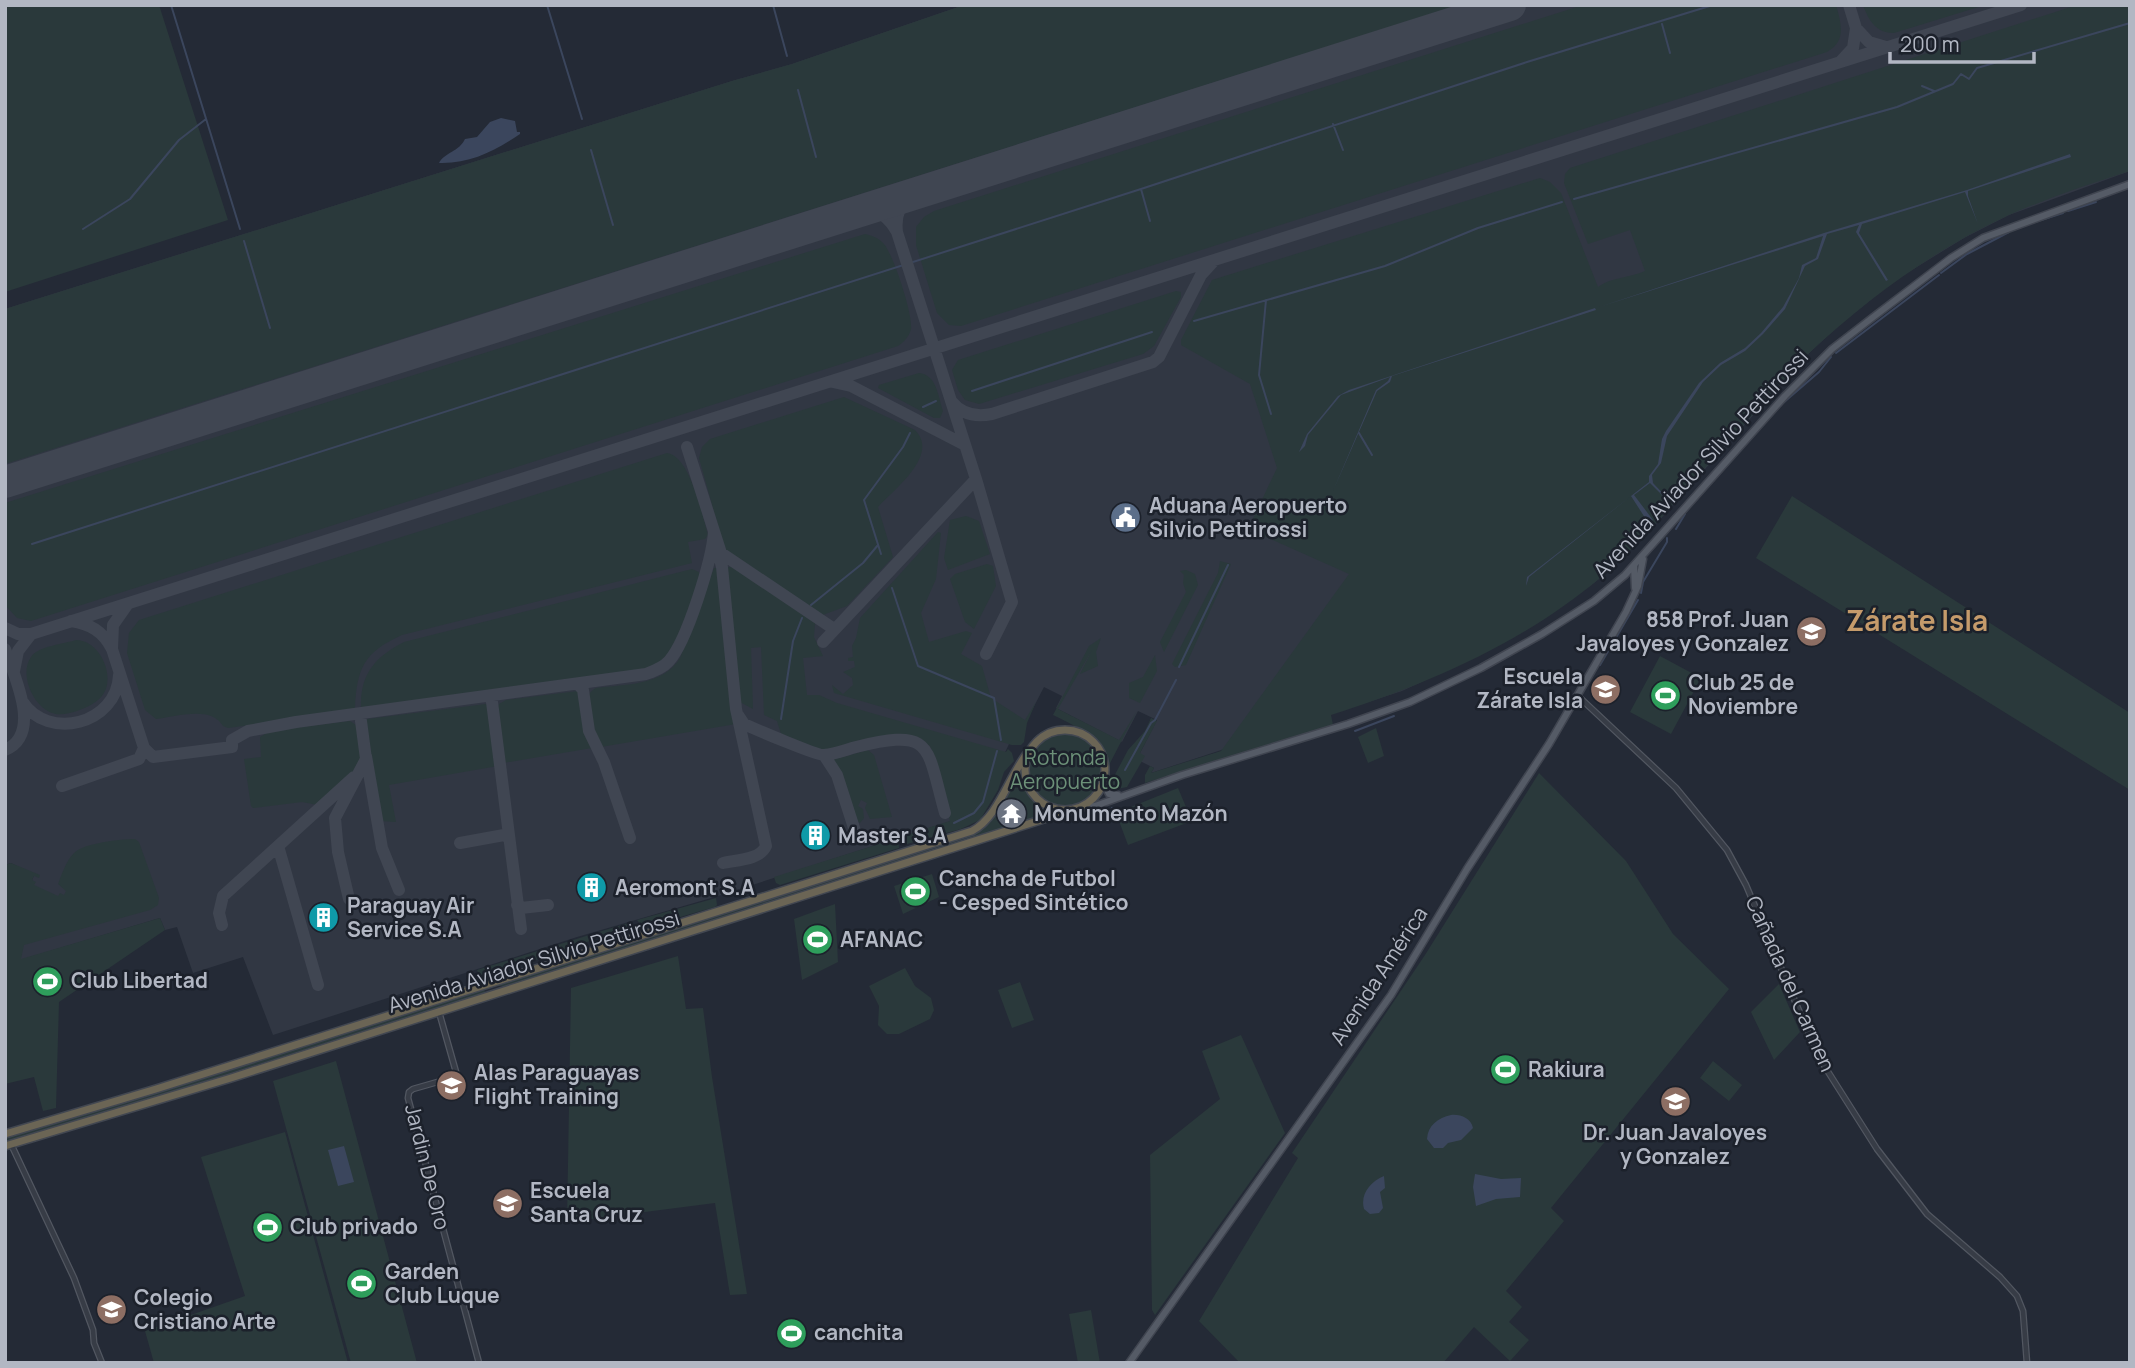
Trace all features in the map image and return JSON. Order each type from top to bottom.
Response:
[{"type":"highway","points":[[1053,731],[1080,733],[1101,752],[1105,771],[1103,782],[1094,799],[1075,809],[1056,810],[1046,806],[1031,792],[1024,772],[1029,751],[1037,740],[1053,731]]},
{"type":"highway","name":"Avenida Aviador Silvio Pettirossi","points":[[5,1134],[972,831],[990,816],[1017,765],[1029,751]]},
{"type":"highway","name":"Avenida Aviador Silvio Pettirossi","points":[[8,1145],[231,1078],[1075,809]]},
{"type":"highway","points":[[489,983],[493,994]]},
{"type":"main road","name":"Avenida Aviador Silvio Pettirossi","points":[[1075,809],[1095,806],[1418,699],[1490,663],[1578,612],[1634,566],[1809,371],[1844,340],[1951,258],[1984,237],[2130,184]]},
{"type":"main road","name":"Avenida América","points":[[1129,1363],[1386,1003],[1467,869],[1549,744],[1636,594],[1640,566],[1645,554]]},
{"type":"main road","points":[[1634,566],[1636,594]]},
{"type":"main road","points":[[1103,782],[1109,794],[1123,795]]},
{"type":"street","name":"Cañada del Carmen","points":[[1577,694],[1666,778],[1716,834],[1741,873],[1808,1032],[1825,1068],[1850,1108],[1914,1200],[1949,1235],[2000,1277],[2021,1302],[2027,1363]]},
{"type":"street","name":"Jardin De Oro","points":[[439,1011],[456,1072],[455,1077],[413,1089],[408,1098],[479,1363]]},
{"type":"street","points":[[8,1145],[74,1278],[102,1363]]},
{"type":"shaded area","points":[[964,5],[2130,5],[2130,171],[2009,215],[1964,238],[1894,281],[1807,355],[1646,535],[1599,579],[1564,605],[1490,650],[1402,691],[1151,773],[1154,768],[1140,761],[1140,753],[1157,720],[1138,711],[1122,742],[1056,708],[1062,696],[1044,687],[1014,745],[1009,744],[999,765],[954,820],[273,1035],[243,957],[193,973],[177,927],[165,930],[160,918],[20,960],[34,885],[32,880],[34,875],[38,877],[11,863],[5,865],[5,309],[792,64]]},
{"type":"green space","points":[[5,5],[159,5],[228,220],[5,292]]},
{"type":"green space","points":[[964,5],[1459,5],[5,464],[5,309],[792,64]]},
{"type":"green space","points":[[1583,5],[1836,5],[1841,31],[1838,43],[1827,52],[961,326],[949,325],[937,313],[916,245],[916,227],[924,217],[934,211]]},
{"type":"green space","points":[[1863,5],[1985,5],[1894,33],[1882,31],[1874,25]]},
{"type":"green space","points":[[2077,5],[2130,5],[2130,171],[2009,215],[1954,244],[1877,295],[1807,355],[1627,553],[1600,578],[1539,623],[1438,676],[1331,715],[1333,725],[1145,783],[1145,775],[1150,766],[1154,768],[1151,773],[1221,751],[1349,574],[1248,529],[1277,468],[1250,384],[1181,345],[1181,340],[1212,280],[1540,178],[1550,182],[1561,193],[1598,287],[1609,281],[1645,271],[1630,230],[1588,244],[1564,183],[1565,174],[1570,168]]},
{"type":"green space","points":[[865,234],[884,244],[906,299],[911,329],[906,339],[898,346],[31,621],[17,618],[5,605],[5,503]]},
{"type":"green space","points":[[1176,291],[1181,292],[1181,297],[1154,346],[1143,354],[979,404],[965,400],[958,390],[952,370],[958,360]]},
{"type":"green space","points":[[919,373],[930,378],[936,387],[943,411],[940,418],[934,418],[878,388],[879,385]]},
{"type":"green space","points":[[844,397],[915,430],[921,440],[922,450],[912,471],[878,507],[893,557],[847,606],[820,616],[726,555],[699,458],[702,447],[710,439]]},
{"type":"green space","points":[[667,453],[682,464],[688,475],[708,535],[705,539],[688,542],[692,563],[402,635],[379,648],[365,663],[358,682],[355,708],[350,712],[228,728],[202,714],[156,719],[145,710],[127,653],[129,633],[139,620]]},
{"type":"green space","points":[[1792,496],[2130,713],[2130,790],[1756,558]]},
{"type":"green space","points":[[966,516],[979,521],[990,554],[948,570],[944,558],[950,520]]},
{"type":"green space","points":[[938,532],[941,533],[936,579],[921,613],[929,642],[966,631],[972,633],[961,654],[982,666],[991,698],[1025,720],[1036,702],[1021,745],[1012,745],[834,693],[832,685],[843,694],[853,685],[852,678],[843,672],[855,667],[854,661],[848,661],[848,658],[853,657],[852,646],[860,618]]},
{"type":"green space","points":[[1220,561],[1231,564],[1186,665],[1175,667],[1172,664],[1218,573]]},
{"type":"green space","points":[[987,564],[993,566],[996,586],[974,629],[965,622],[950,579],[955,574]]},
{"type":"green space","points":[[733,567],[815,623],[814,637],[823,656],[803,658],[807,695],[819,695],[837,703],[1006,752],[1008,749],[1012,753],[1014,761],[1004,772],[998,790],[980,820],[961,829],[907,844],[905,835],[950,821],[930,746],[914,737],[895,736],[822,750],[781,734],[777,721],[764,715],[761,647],[751,648],[753,709],[738,701],[726,570]]},
{"type":"green space","points":[[714,568],[718,568],[720,573],[736,724],[601,747],[588,716],[587,699],[590,693],[596,688],[654,679],[673,667],[680,658]]},
{"type":"green space","points":[[692,569],[699,572],[701,584],[670,654],[663,663],[650,670],[361,708],[363,685],[371,668],[385,654],[404,642]]},
{"type":"green space","points":[[1186,570],[1195,574],[1198,585],[1164,652],[1160,642],[1186,592],[1184,575],[1180,571]]},
{"type":"green space","points":[[1101,638],[1096,652],[1098,666],[1080,674],[1092,650],[1058,709],[1119,740],[1137,711],[1108,767],[1100,748],[1088,735],[1053,715],[1089,646]]},
{"type":"green space","points":[[76,640],[92,646],[103,659],[108,677],[107,685],[102,696],[92,704],[74,712],[56,714],[41,706],[35,699],[28,682],[27,664],[39,650]]},
{"type":"green space","points":[[1155,655],[1157,671],[1140,703],[1129,698],[1129,683],[1143,677]]},
{"type":"green space","name":"Club 25 de Noviembre","points":[[1660,656],[1701,678],[1671,734],[1630,712]]},
{"type":"green space","points":[[578,691],[582,695],[592,748],[503,763],[497,710],[499,704],[506,700]]},
{"type":"green space","points":[[486,704],[491,710],[498,766],[389,785],[396,822],[380,821],[367,719]]},
{"type":"green space","points":[[1151,718],[1157,721],[1140,753],[1145,756],[1127,787],[1112,790],[1110,784],[1128,750],[1145,731]]},
{"type":"green space","points":[[350,721],[359,727],[363,756],[351,779],[318,805],[302,802],[253,808],[251,806],[244,759],[261,757],[260,737],[270,731]]},
{"type":"green space","points":[[1376,728],[1384,756],[1368,763],[1358,737]]},
{"type":"green space","name":"Rotonda Aeropuerto","points":[[1058,733],[1072,733],[1086,739],[1096,749],[1102,770],[1096,791],[1086,801],[1072,807],[1058,807],[1044,801],[1034,791],[1028,777],[1028,763],[1034,749],[1044,739]]},
{"type":"green space","points":[[868,750],[874,755],[892,817],[870,819],[865,808],[867,803],[861,800],[858,806],[863,809],[864,818],[860,823],[856,821],[841,775],[832,760]]},
{"type":"green space","points":[[1021,767],[1024,783],[1031,796],[1042,806],[1057,813],[508,986],[497,986],[506,980],[975,833],[991,822]]},
{"type":"green space","name":"Rakiura","points":[[1539,773],[1626,861],[1673,934],[1729,989],[1551,1208],[1564,1221],[1506,1291],[1522,1307],[1509,1322],[1529,1340],[1510,1361],[1474,1327],[1443,1363],[1240,1363],[1199,1321],[1298,1158],[1292,1153],[1425,955]]},
{"type":"green space","points":[[1178,788],[1192,821],[1128,845],[1116,813]]},
{"type":"green space","points":[[898,838],[899,848],[780,885],[776,883],[774,877]]},
{"type":"green space","name":"Club Libertad","points":[[135,839],[139,842],[159,898],[158,905],[150,910],[24,945],[21,959],[160,918],[165,930],[59,1002],[56,1108],[43,1111],[34,1077],[5,1084],[5,865],[11,863],[40,875],[39,878],[34,876],[34,885],[58,896],[60,893],[64,895],[66,891],[58,884],[74,853],[94,844]]},
{"type":"green space","name":"Cancha de Futbol - Cesped Sintético","points":[[932,874],[939,897],[903,914],[894,886]]},
{"type":"green space","points":[[716,898],[715,907],[649,926],[642,927],[637,920]]},
{"type":"green space","name":"AFANAC","points":[[835,904],[838,962],[802,980],[794,919]]},
{"type":"green space","points":[[631,922],[629,931],[604,936],[487,977],[480,977],[477,970]]},
{"type":"green space","points":[[678,956],[686,1009],[703,1008],[747,1294],[730,1295],[715,1203],[567,1222],[571,988]]},
{"type":"green space","points":[[905,968],[915,986],[931,998],[934,1010],[930,1019],[899,1034],[887,1034],[878,1025],[879,1006],[869,986]]},
{"type":"green space","points":[[1020,982],[1034,1020],[1012,1028],[998,990]]},
{"type":"green space","points":[[1779,984],[1800,1032],[1774,1060],[1751,1012]]},
{"type":"green space","points":[[484,989],[485,992],[478,995],[5,1142],[5,1137]]},
{"type":"green space","points":[[1241,1035],[1285,1133],[1155,1315],[1152,1310],[1150,1155],[1220,1099],[1202,1051]]},
{"type":"green space","name":"Garden Club Luque","points":[[336,1061],[417,1363],[351,1363],[273,1081]]},
{"type":"green space","points":[[1713,1061],[1742,1085],[1729,1101],[1700,1078]]},
{"type":"green space","name":"Club privado","points":[[285,1132],[348,1363],[154,1363],[145,1331],[245,1296],[201,1157]]},
{"type":"green space","points":[[1091,1310],[1100,1363],[1078,1363],[1069,1314]]},
{"type":"water","points":[[501,118],[515,121],[520,134],[482,155],[439,163],[465,139],[477,137],[490,122]]},
{"type":"water","points":[[2070,154],[2071,157],[1968,191],[1978,224],[1965,192],[1862,224],[1859,233],[1888,280],[1886,281],[1856,232],[1859,225],[1827,234],[1818,259],[1805,266],[1785,309],[1745,351],[1721,365],[1703,382],[1667,436],[1661,463],[1652,475],[1653,483],[1670,501],[1666,508],[1666,499],[1650,483],[1634,495],[1653,520],[1649,524],[1631,496],[1649,482],[1649,476],[1658,464],[1666,431],[1699,383],[1720,363],[1745,348],[1783,307],[1799,278],[1802,265],[1816,258],[1823,236],[1599,307],[1824,233],[1967,190]]},
{"type":"water","points":[[1595,308],[1596,310],[1392,376],[1390,382],[1377,391],[1333,491],[1376,390],[1390,377],[1341,395],[1308,435],[1305,446],[1299,452],[1307,434],[1338,396],[1349,390]]},
{"type":"water","points":[[1630,497],[1529,577],[1526,586],[1527,577]]},
{"type":"water","points":[[1451,1115],[1465,1117],[1473,1128],[1461,1140],[1448,1143],[1443,1148],[1434,1148],[1427,1139],[1429,1130],[1438,1120]]},
{"type":"water","points":[[344,1146],[354,1182],[338,1186],[328,1150]]},
{"type":"water","points":[[1475,1174],[1501,1179],[1521,1178],[1520,1197],[1496,1199],[1476,1206],[1473,1187]]},
{"type":"water","points":[[1384,1176],[1385,1188],[1380,1192],[1383,1208],[1379,1213],[1370,1214],[1364,1209],[1363,1198],[1370,1185]]},
{"type":"waterway","points":[[171,5],[240,229]]},
{"type":"waterway","points":[[547,5],[582,119]]},
{"type":"waterway","points":[[773,5],[787,56]]},
{"type":"waterway","points":[[1150,221],[1141,189],[1527,62],[1713,5]]},
{"type":"waterway","points":[[1574,199],[1897,107],[1953,84],[1961,74],[1969,79],[1977,68],[2130,23]]},
{"type":"waterway","points":[[1662,24],[1670,53]]},
{"type":"waterway","points":[[1922,86],[1934,91]]},
{"type":"waterway","points":[[798,90],[816,157]]},
{"type":"waterway","points":[[83,229],[130,199],[179,140],[206,119]]},
{"type":"waterway","points":[[1333,124],[1343,150]]},
{"type":"waterway","points":[[591,150],[613,225]]},
{"type":"waterway","points":[[32,544],[1141,189]]},
{"type":"waterway","points":[[1194,321],[1385,266],[1478,228],[1562,202]]},
{"type":"waterway","points":[[2068,211],[2096,202]]},
{"type":"waterway","points":[[2035,222],[2063,213]]},
{"type":"waterway","points":[[1941,273],[1967,254],[2009,232]]},
{"type":"waterway","points":[[244,241],[270,328]]},
{"type":"waterway","points":[[1836,353],[1939,275]]},
{"type":"waterway","points":[[1266,300],[1259,375],[1271,414]]},
{"type":"waterway","points":[[972,391],[1152,332]]},
{"type":"waterway","points":[[1783,403],[1819,372],[1831,357]]},
{"type":"waterway","points":[[923,407],[936,401]]},
{"type":"waterway","points":[[881,554],[864,500],[903,447],[910,433]]},
{"type":"waterway","points":[[1359,433],[1372,455]]},
{"type":"waterway","points":[[1676,529],[1685,514]]},
{"type":"waterway","points":[[1641,593],[1643,582],[1667,538]]},
{"type":"waterway","points":[[811,605],[863,563],[878,545]]},
{"type":"waterway","points":[[1179,667],[1228,565]]},
{"type":"waterway","points":[[892,588],[918,666],[994,698],[1001,740]]},
{"type":"waterway","points":[[1600,665],[1638,600]]},
{"type":"waterway","points":[[781,719],[793,641],[802,618]]},
{"type":"waterway","points":[[1125,770],[1176,680]]},
{"type":"waterway","points":[[1355,731],[1394,716]]},
{"type":"waterway","points":[[954,823],[974,813],[983,802],[997,751]]},
{"type":"waterway","points":[[1112,808],[1116,821]]},
{"type":"taxiway","points":[[1849,5],[1856,28]]},
{"type":"taxiway","points":[[31,634],[2021,5]]},
{"type":"taxiway","points":[[1841,61],[1853,48],[1856,28],[1869,42],[1886,47]]},
{"type":"taxiway","points":[[864,210],[875,211],[884,216],[897,232],[900,210],[915,194]]},
{"type":"taxiway","points":[[823,642],[976,479],[897,232]]},
{"type":"taxiway","points":[[952,402],[960,410],[970,414],[992,414],[1153,362],[1159,357],[1201,275],[1213,262]]},
{"type":"taxiway","points":[[833,382],[851,386],[965,445]]},
{"type":"taxiway","points":[[687,447],[721,553],[834,629]]},
{"type":"taxiway","points":[[976,479],[1012,602],[986,654]]},
{"type":"taxiway","points":[[112,649],[144,748],[153,757],[232,747],[232,740],[248,731],[296,722],[646,674],[667,663],[676,651],[691,619],[704,580],[714,532]]},
{"type":"taxiway","points":[[716,543],[722,567],[736,709],[766,846],[753,857],[723,863]]},
{"type":"taxiway","points":[[71,621],[95,629],[112,649],[113,625],[127,605]]},
{"type":"taxiway","points":[[5,628],[18,634],[31,634],[18,651],[14,671]]},
{"type":"taxiway","points":[[5,649],[19,689],[24,718],[22,731],[16,742],[5,750]]},
{"type":"taxiway","points":[[22,701],[34,714],[48,721],[64,724],[80,722],[107,706],[115,692],[119,675]]},
{"type":"taxiway","points":[[578,684],[583,690],[589,731],[604,762],[630,838]]},
{"type":"taxiway","points":[[492,702],[521,929]]},
{"type":"taxiway","points":[[738,715],[744,724],[824,755],[881,742],[913,742],[923,747],[929,757],[945,813]]},
{"type":"taxiway","points":[[349,899],[338,852],[335,818],[366,759],[361,721]]},
{"type":"taxiway","points":[[62,786],[139,759],[144,748]]},
{"type":"taxiway","points":[[824,755],[837,775],[855,831]]},
{"type":"taxiway","points":[[366,756],[382,848],[399,890]]},
{"type":"taxiway","points":[[222,925],[219,913],[223,896],[354,777]]},
{"type":"taxiway","points":[[460,843],[504,835],[509,838]]},
{"type":"taxiway","points":[[278,846],[318,985]]},
{"type":"taxiway","points":[[517,905],[521,908],[548,905]]},
{"type":"runway","points":[[5,482],[1510,5]]},
{"type":"place","name":"Aduana Aeropuerto Silvio Pettirossi","points":[[1126,518]]},
{"type":"place","name":"858 Prof. Juan Javaloyes y Gonzalez","points":[[1812,632]]},
{"type":"place","name":"Escuela Zárate Isla","points":[[1606,689]]},
{"type":"place","name":"Club 25 de Noviembre","points":[[1665,695]]},
{"type":"place","name":"Monumento Mazón","points":[[1011,814]]},
{"type":"place","name":"Master S.A","points":[[815,836]]},
{"type":"place","name":"Aeromont S.A","points":[[592,888]]},
{"type":"place","name":"Cancha de Futbol - Cesped Sintético","points":[[916,891]]},
{"type":"place","name":"Paraguay Air Service S.A","points":[[324,918]]},
{"type":"place","name":"AFANAC","points":[[817,940]]},
{"type":"place","name":"Club Libertad","points":[[48,981]]},
{"type":"place","name":"Rakiura","points":[[1505,1070]]},
{"type":"place","name":"Alas Paraguayas Flight Training","points":[[451,1085]]},
{"type":"place","name":"Dr. Juan Javaloyes y Gonzalez","points":[[1675,1101]]},
{"type":"place","name":"Escuela Santa Cruz","points":[[507,1203]]},
{"type":"place","name":"Club privado","points":[[267,1227]]},
{"type":"place","name":"Garden Club Luque","points":[[362,1284]]},
{"type":"place","name":"Colegio Cristiano Arte","points":[[111,1310]]},
{"type":"place","name":"canchita","points":[[791,1333]]},
{"type":"district","name":"Zárate Isla","points":[[1917,621]]}]
